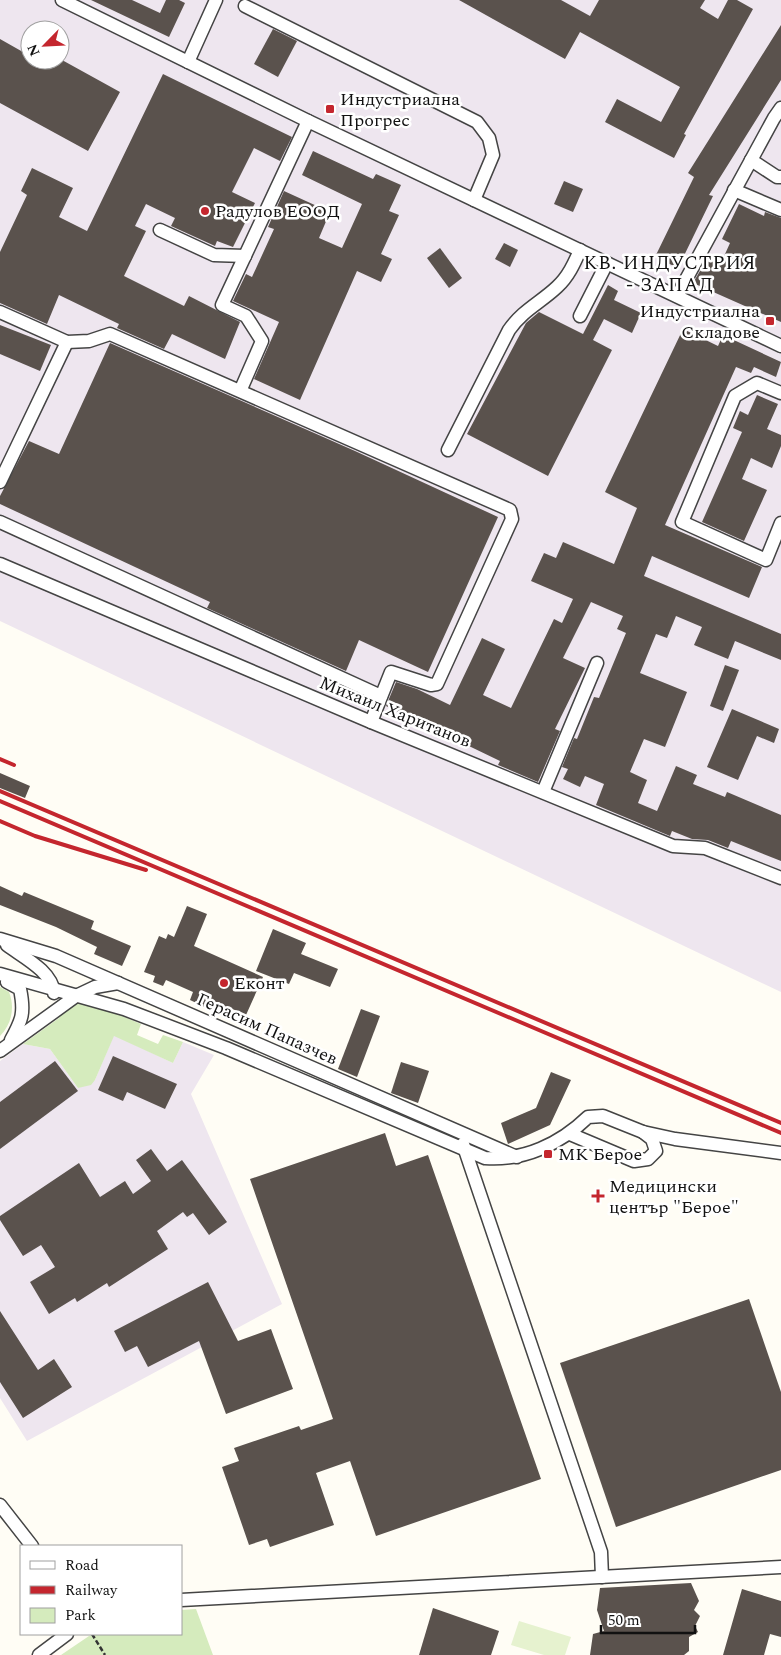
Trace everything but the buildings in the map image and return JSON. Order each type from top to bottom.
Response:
[{"type":"street","points":[[62,0],[308,121],[781,346]]},
{"type":"street","points":[[188,62],[216,0]]},
{"type":"street","points":[[245,6],[476,122],[489,138],[493,155],[474,200]]},
{"type":"street","points":[[677,296],[781,108]]},
{"type":"street","points":[[241,389],[262,341],[246,316],[222,305],[308,121]]},
{"type":"street","points":[[751,160],[777,177],[781,177]]},
{"type":"street","points":[[734,190],[781,210]]},
{"type":"street","points":[[160,230],[214,255],[245,256]]},
{"type":"street","points":[[448,450],[509,330],[519,316],[556,288],[573,268],[580,250]]},
{"type":"street","points":[[580,316],[607,263]]},
{"type":"street","points":[[0,312],[67,342],[88,341],[110,334],[241,389],[510,510],[513,514],[437,684],[431,685],[393,671],[390,673],[371,722]]},
{"type":"street","points":[[0,482],[6,456],[67,342]]},
{"type":"street","points":[[781,393],[757,384],[735,396],[682,522],[766,560],[781,523]]},
{"type":"street","points":[[0,522],[381,696]]},
{"type":"street","name":"Михаил Хаританов","points":[[0,564],[371,722],[673,846],[705,848],[781,878]]},
{"type":"street","points":[[543,792],[597,663]]},
{"type":"street","points":[[0,940],[45,974],[54,990],[55,1000],[51,1013]]},
{"type":"street","name":"Герасим Папазчев","points":[[0,940],[56,956],[230,1031],[460,1134],[517,1157]]},
{"type":"street","points":[[0,976],[20,989],[24,1008],[21,1022],[4,1048]]},
{"type":"street","name":"Герасим Папазчев","points":[[0,976],[124,1009],[226,1048],[485,1158],[502,1159],[517,1157],[543,1148],[570,1134],[588,1117],[595,1116],[602,1116],[643,1132],[675,1139],[781,1152]]},
{"type":"street","points":[[4,1048],[76,996],[95,987],[118,983]]},
{"type":"street","points":[[226,1048],[230,1031]]},
{"type":"street","points":[[570,1134],[634,1160],[648,1159],[656,1151],[652,1139],[643,1132]]},
{"type":"street","points":[[460,1134],[600,1552],[602,1577]]},
{"type":"street","points":[[0,1505],[31,1545]]},
{"type":"street","points":[[182,1600],[781,1567]]},
{"type":"street","points":[[39,1655],[66,1635]]},
{"type":"path","points":[[93,1635],[105,1655]]},
{"type":"shaded area","points":[[0,0],[781,0],[781,992],[0,621]]},
{"type":"shaded area","points":[[114,1035],[173,1063],[183,1042],[214,1055],[191,1094],[282,1304],[27,1441],[0,1398],[0,1061],[23,1044],[50,1049],[78,1088],[95,1080]]},
{"type":"green space","points":[[0,987],[9,992],[12,1009],[10,1021],[0,1036]]},
{"type":"green space","points":[[75,1002],[89,1002],[141,1024],[137,1035],[158,1044],[163,1035],[183,1042],[173,1063],[114,1036],[95,1080],[91,1085],[78,1088],[50,1049],[23,1044],[59,1018],[63,1008]]},
{"type":"green space","points":[[196,1609],[213,1655],[61,1655],[92,1635],[182,1635],[182,1610]]},
{"type":"green space","points":[[519,1621],[571,1637],[565,1655],[544,1655],[511,1645]]},
{"type":"railway","points":[[0,759],[14,765]]},
{"type":"railway","points":[[0,791],[781,1123]]},
{"type":"railway","points":[[0,801],[781,1133]]},
{"type":"railway","points":[[0,821],[35,836],[146,870]]},
{"type":"place","name":"Индустриална Прогрес","points":[[330,109]]},
{"type":"place","name":"Радулов ЕООД","points":[[205,211]]},
{"type":"place","name":"Индустриална Складове","points":[[770,321]]},
{"type":"place","name":"Еконт","points":[[224,983]]},
{"type":"place","name":"МК Берое","points":[[548,1154]]},
{"type":"place","name":"Медицински център \"Берое\"","points":[[598,1196]]},
{"type":"district","name":"КВ. ИНДУСТРИЯ - ЗАПАД","points":[[670,274]]}]
